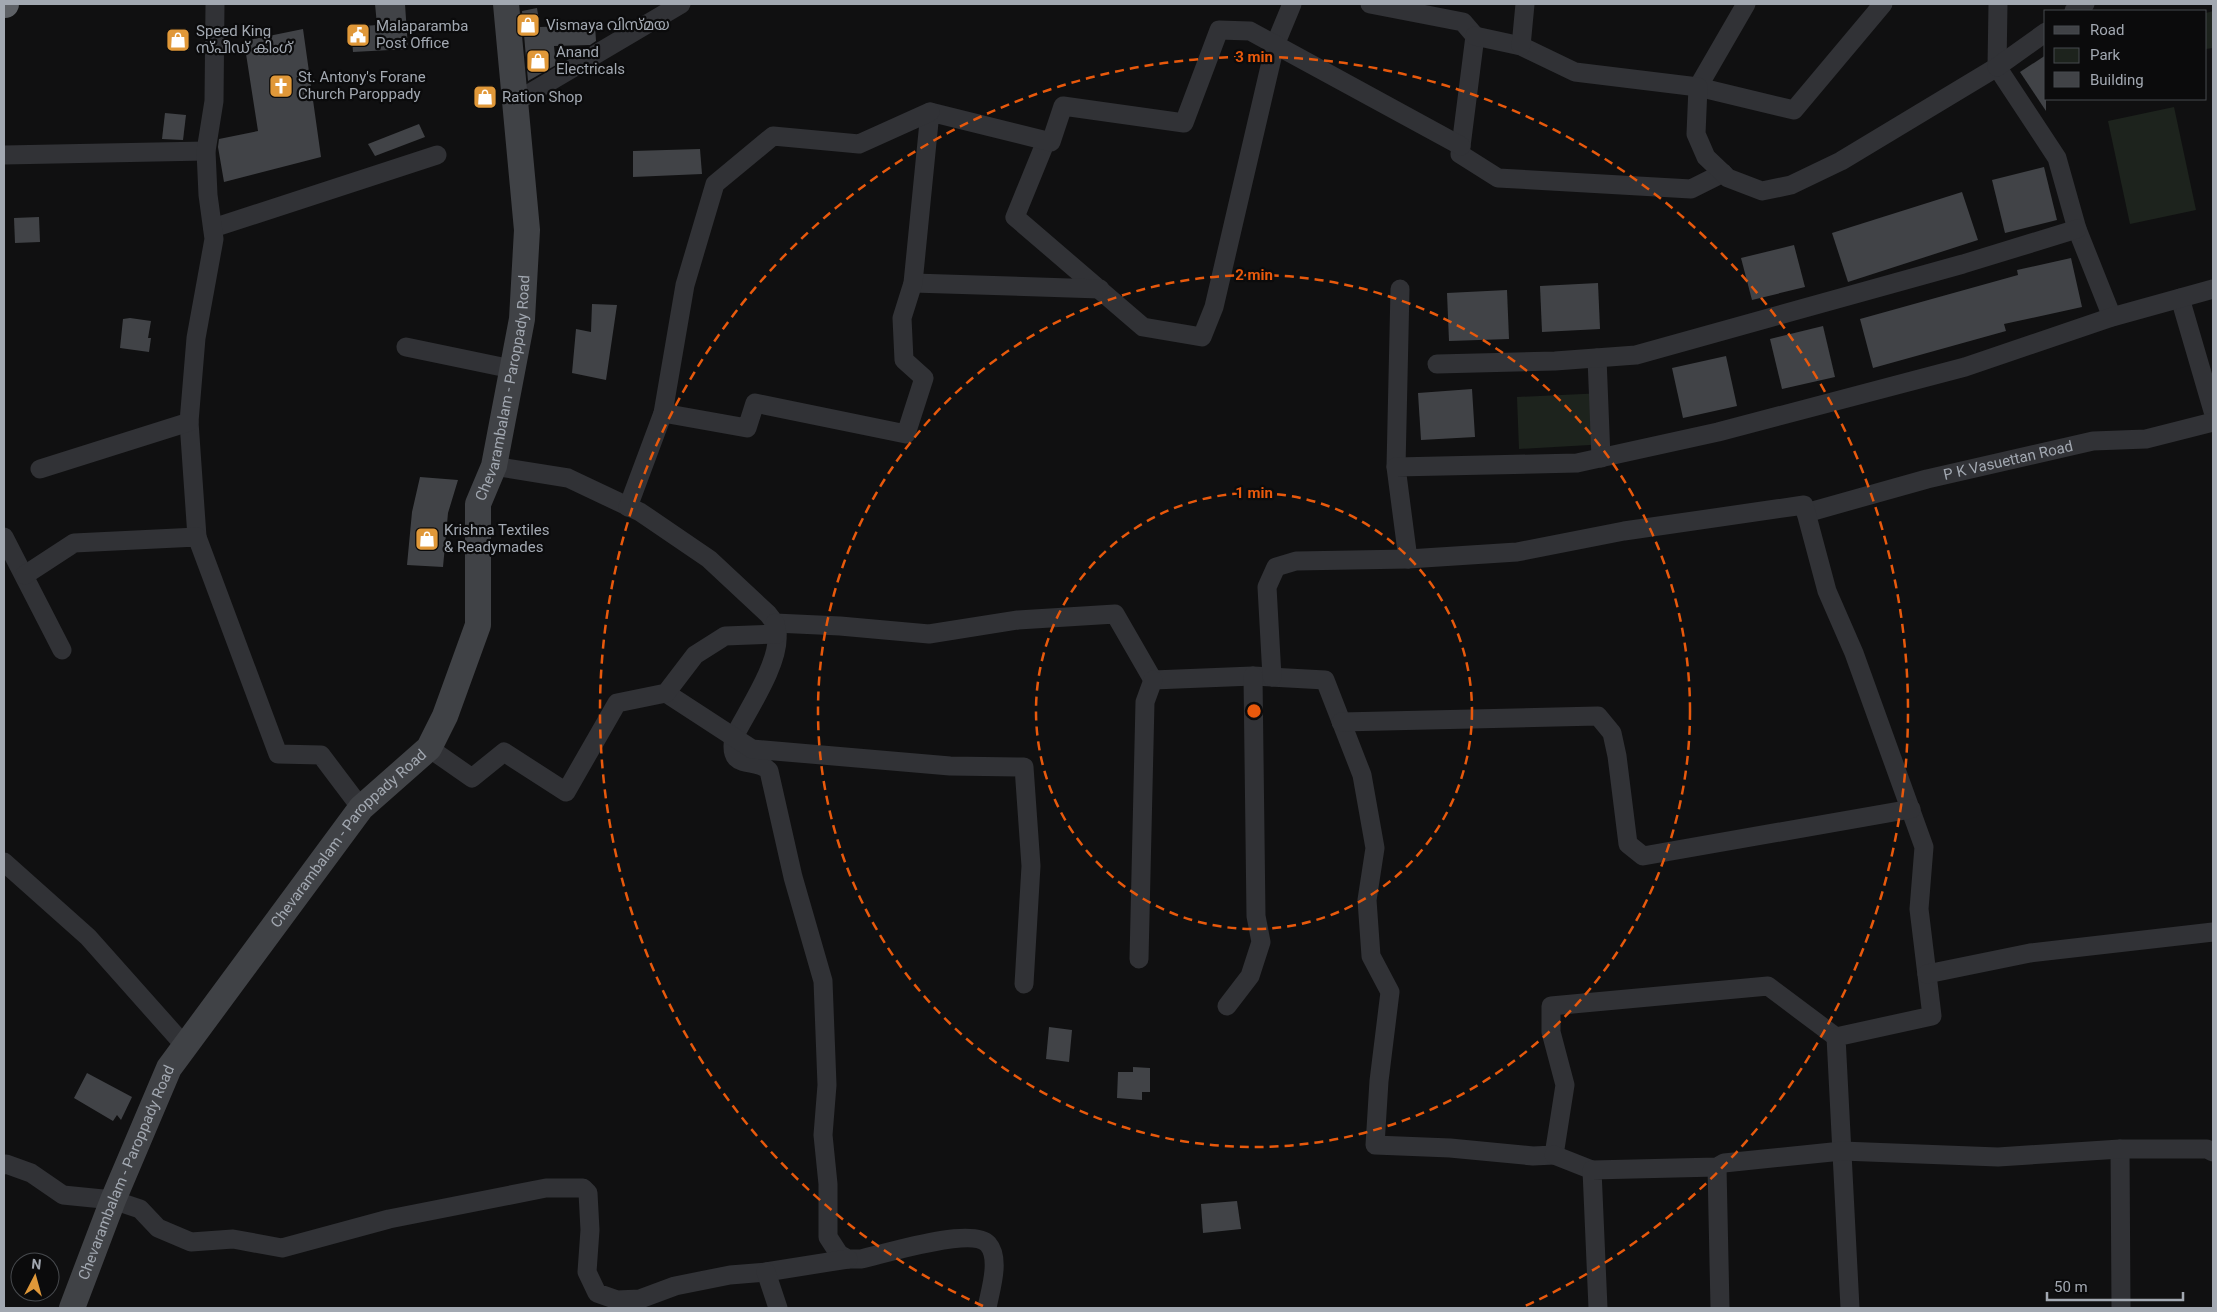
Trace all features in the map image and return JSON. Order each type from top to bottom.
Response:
[{"type":"main road","name":"Chevarambalam - Paroppady Road","points":[[72,1308],[113,1200],[169,1068],[361,808],[429,748],[445,716],[478,625],[478,504],[494,466],[522,320],[526,230],[506,4]]},
{"type":"street","points":[[215,4],[214,101],[206,151],[208,195],[214,239],[196,338],[189,422],[197,537],[278,754],[321,755],[361,808]]},
{"type":"street","points":[[515,102],[680,4]]},
{"type":"street","points":[[1046,141],[1016,217],[1143,327],[1202,337],[1214,307],[1275,45],[1292,4]]},
{"type":"street","points":[[1370,4],[1463,22],[1475,36],[1521,46],[1575,72],[1698,87],[1794,110],[1884,4]]},
{"type":"street","points":[[1521,46],[1525,4]]},
{"type":"street","points":[[1746,4],[1698,87],[1696,134],[1706,157],[1728,178],[1762,191],[1791,185],[1842,161],[1996,67],[2044,33]]},
{"type":"street","points":[[1998,4],[1996,67],[2057,158],[2077,229],[2112,317]]},
{"type":"street","points":[[628,506],[663,413],[685,285],[715,184],[773,136],[859,144],[930,112],[1051,142],[1062,106],[1184,124],[1219,30],[1250,31],[1462,146]]},
{"type":"street","points":[[1475,36],[1460,154],[1498,178],[1691,189],[1723,173]]},
{"type":"street","points":[[663,413],[747,428],[755,403],[906,434],[924,378],[904,360],[902,318],[913,283],[930,112]]},
{"type":"street","points":[[4,154],[206,151]]},
{"type":"street","points":[[213,228],[436,155]]},
{"type":"street","points":[[1437,364],[1597,358],[1646,353],[1963,264],[2077,229]]},
{"type":"street","points":[[913,283],[1100,289]]},
{"type":"street","points":[[1400,289],[1396,467],[1408,559]]},
{"type":"street","points":[[1396,467],[1578,463],[1601,458],[1718,432],[1965,367],[2112,317],[2213,289]]},
{"type":"street","points":[[2180,298],[2213,411]]},
{"type":"street","points":[[406,347],[512,369]]},
{"type":"street","points":[[1597,358],[1601,458]]},
{"type":"street","points":[[40,469],[189,422]]},
{"type":"street","name":"P K Vasuettan Road","points":[[1806,513],[1927,479],[2093,441],[2146,439],[2213,422]]},
{"type":"street","points":[[494,466],[568,478],[628,506],[709,559],[768,614],[776,629],[778,643],[764,682],[734,737],[732,747],[736,758],[743,763],[766,767],[769,771],[792,877],[823,981],[827,1086],[823,1135],[828,1184],[828,1237],[840,1254],[848,1259]]},
{"type":"street","points":[[1272,677],[1267,587],[1276,567],[1296,561],[1408,559],[1517,552],[1624,531],[1804,505],[1828,591],[1854,653],[1924,846],[1918,909],[1932,1016],[1836,1038]]},
{"type":"street","points":[[4,537],[62,650]]},
{"type":"street","points":[[25,575],[74,543],[197,537]]},
{"type":"street","points":[[429,748],[472,778],[504,752],[566,792],[617,703],[666,693],[695,655],[725,636],[776,629],[840,626],[928,634],[1018,620],[1115,614],[1153,680],[1145,702],[1139,959]]},
{"type":"street","points":[[1153,680],[1252,676],[1325,680],[1362,775],[1375,848],[1367,900],[1371,956],[1390,992],[1379,1081],[1375,1145],[1450,1148],[1533,1156],[1554,1155],[1592,1170],[1717,1167],[1724,1163],[1842,1151],[1998,1157],[2120,1149],[2207,1149],[2213,1152]]},
{"type":"street","points":[[1227,1006],[1250,976],[1261,942],[1256,916],[1252,676]]},
{"type":"street","points":[[666,693],[752,748],[950,766],[1024,766],[1031,866],[1024,984]]},
{"type":"street","points":[[1341,722],[1598,716],[1612,733],[1617,756],[1628,844],[1643,856],[1910,809]]},
{"type":"street","points":[[4,862],[88,937],[185,1046]]},
{"type":"street","points":[[1927,974],[2030,953],[2213,932]]},
{"type":"street","points":[[1554,1155],[1564,1085],[1552,1032],[1551,1006],[1768,986],[1836,1038],[1850,1308]]},
{"type":"street","points":[[2120,1149],[2121,1308]]},
{"type":"street","points":[[4,1166],[6,1164],[30,1172],[63,1195],[113,1200],[140,1210],[158,1228],[191,1242],[233,1239],[282,1248],[389,1219],[546,1188],[583,1188],[588,1193],[590,1209],[587,1272],[597,1293],[617,1300],[640,1299],[675,1286],[711,1278],[766,1272],[848,1259],[861,1260],[960,1238],[980,1239],[988,1244],[994,1261],[987,1308]]},
{"type":"street","points":[[1717,1167],[1720,1308]]},
{"type":"street","points":[[1592,1170],[1598,1308]]},
{"type":"street","points":[[766,1272],[778,1308]]},
{"type":"green space","points":[[2213,11],[2213,48],[2207,49],[2207,13]]},
{"type":"green space","points":[[2174,107],[2196,210],[2130,224],[2108,121]]},
{"type":"green space","points":[[1604,393],[1607,444],[1519,449],[1517,397]]},
{"type":"building","points":[[375,4],[405,4],[408,49],[353,52],[351,27],[377,25]]},
{"type":"building","points":[[537,8],[540,27],[595,25],[596,41],[590,45],[554,46],[556,65],[528,81],[522,11]]},
{"type":"building","name":"St. Antony's Forane Church Paroppady","points":[[303,29],[321,157],[224,182],[218,147],[219,139],[258,131],[244,41]]},
{"type":"building","name":"Speed King സ്പീഡ് കിംഗ്","points":[[168,31],[189,33],[189,50],[168,48]]},
{"type":"building","points":[[2044,56],[2044,100],[2046,100],[2046,111],[2020,72]]},
{"type":"building","points":[[165,113],[186,115],[183,140],[162,139]]},
{"type":"building","points":[[419,124],[425,137],[375,156],[368,144]]},
{"type":"building","points":[[700,149],[702,174],[633,177],[633,151]]},
{"type":"building","points":[[2044,167],[2057,220],[2005,233],[1992,180]]},
{"type":"building","points":[[1962,192],[1978,240],[1848,282],[1832,233]]},
{"type":"building","points":[[39,217],[40,242],[15,243],[14,218]]},
{"type":"building","points":[[1794,245],[1805,287],[1752,300],[1741,258]]},
{"type":"building","points":[[2071,258],[2082,307],[2004,324],[2006,331],[1873,368],[1860,319],[2018,275],[2017,270]]},
{"type":"building","points":[[1598,283],[1600,329],[1542,332],[1540,286]]},
{"type":"building","points":[[1507,290],[1509,339],[1449,341],[1447,293]]},
{"type":"building","points":[[592,304],[617,305],[606,380],[572,373],[576,329],[591,332]]},
{"type":"building","points":[[123,319],[151,321],[148,338],[151,338],[149,352],[120,348]]},
{"type":"building","points":[[1823,326],[1835,377],[1782,389],[1770,339]]},
{"type":"building","points":[[1726,356],[1737,406],[1683,418],[1672,368]]},
{"type":"building","points":[[1472,389],[1475,437],[1421,440],[1418,393]]},
{"type":"building","name":"Krishna Textiles & Readymades","points":[[420,477],[458,480],[448,513],[443,567],[407,565],[412,512]]},
{"type":"building","points":[[1049,1027],[1072,1030],[1069,1062],[1046,1059]]},
{"type":"building","points":[[1133,1067],[1150,1068],[1150,1092],[1142,1092],[1142,1100],[1117,1098],[1118,1072],[1133,1072]]},
{"type":"building","points":[[87,1073],[132,1097],[121,1120],[117,1115],[113,1121],[74,1098]]},
{"type":"building","points":[[1237,1201],[1241,1229],[1203,1233],[1201,1204]]},
{"type":"place","name":"Vismaya വിസ്മയ","points":[[528,25]]},
{"type":"place","name":"Malaparamba Post Office","points":[[358,35]]},
{"type":"place","name":"Speed King സ്പീഡ് കിംഗ്","points":[[178,40]]},
{"type":"place","name":"Anand Electricals","points":[[538,61]]},
{"type":"place","name":"St. Antony's Forane Church Paroppady","points":[[281,86]]},
{"type":"place","name":"Ration Shop","points":[[485,97]]},
{"type":"place","name":"Krishna Textiles & Readymades","points":[[427,539]]}]
